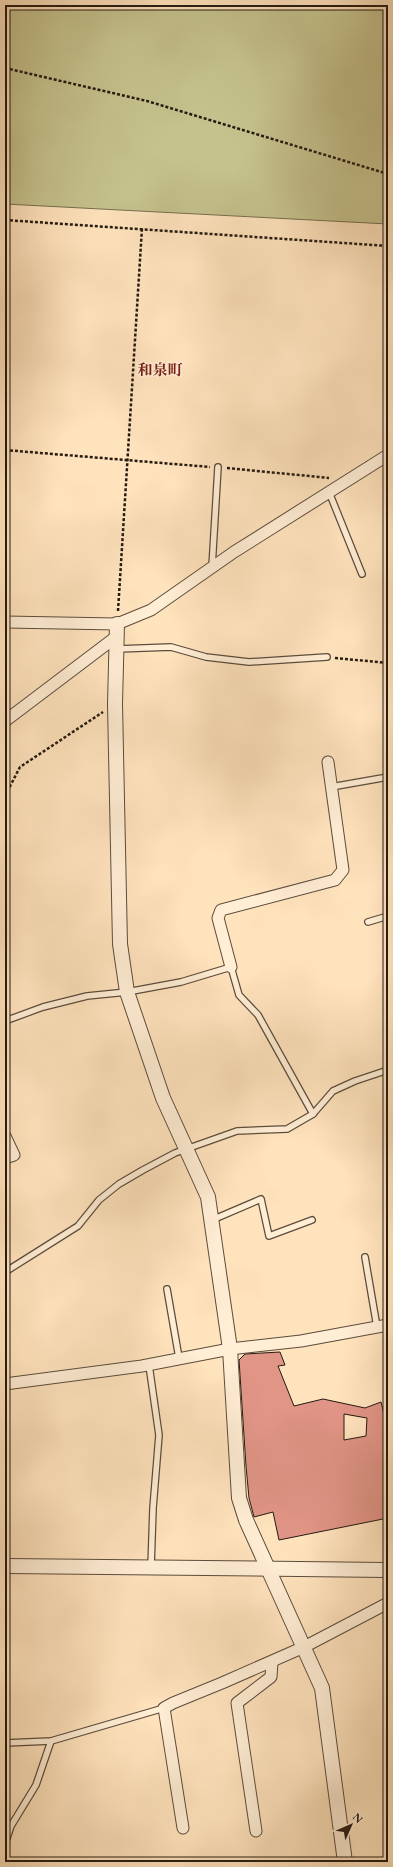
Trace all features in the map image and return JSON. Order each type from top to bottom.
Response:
[{"type":"street","points":[[5,721],[152,610],[212,570],[234,552],[388,455]]},
{"type":"street","points":[[5,622],[116,637]]},
{"type":"street","points":[[116,637],[115,704],[120,944],[127,992],[163,1098],[208,1197],[230,1349],[239,1498],[246,1520],[322,1688],[345,1862]]},
{"type":"street","points":[[231,967],[218,918],[221,910],[335,880],[343,870],[328,762]]},
{"type":"street","points":[[5,1136],[14,1155],[5,1158]]},
{"type":"street","points":[[5,1384],[149,1365],[230,1349],[301,1341],[383,1326]]},
{"type":"street","points":[[5,1566],[388,1570]]},
{"type":"street","points":[[183,1828],[164,1708],[304,1647],[388,1603]]},
{"type":"street","points":[[256,1831],[237,1703],[271,1677],[272,1662]]},
{"type":"lane","points":[[212,570],[218,468]]},
{"type":"lane","points":[[329,492],[362,574]]},
{"type":"lane","points":[[116,637],[171,647],[206,657],[249,662],[327,657]]},
{"type":"lane","points":[[331,787],[388,777]]},
{"type":"lane","points":[[368,922],[388,916]]},
{"type":"lane","points":[[5,1021],[43,1007],[87,996],[127,992],[181,982],[231,967],[239,995],[258,1015],[312,1114]]},
{"type":"lane","points":[[5,1272],[78,1226],[99,1200],[119,1184],[175,1153],[237,1131],[287,1129],[312,1114],[333,1091],[355,1081],[388,1070]]},
{"type":"lane","points":[[211,1220],[261,1199],[269,1236],[312,1220]]},
{"type":"lane","points":[[365,1257],[383,1326]]},
{"type":"lane","points":[[167,1289],[179,1358]]},
{"type":"lane","points":[[149,1365],[159,1435],[153,1508],[152,1567]]},
{"type":"lane","points":[[5,1743],[52,1741],[164,1708]]},
{"type":"lane","points":[[5,1844],[11,1826],[36,1784],[52,1741]]},
{"type":"path","points":[[5,68],[147,101],[388,174]]},
{"type":"path","points":[[5,220],[142,228],[388,246]]},
{"type":"path","points":[[116,637],[142,228]]},
{"type":"path","points":[[5,450],[128,459],[349,480]]},
{"type":"path","points":[[327,657],[388,663]]},
{"type":"path","points":[[5,796],[20,767],[115,704]]},
{"type":"shaded area","points":[[5,5],[388,5],[388,224],[5,204]]},
{"type":"building","points":[[280,1352],[285,1365],[278,1366],[294,1406],[323,1399],[365,1408],[381,1402],[388,1431],[388,1518],[279,1540],[273,1512],[254,1517],[249,1498],[239,1360],[245,1354]],"holes":[[[344,1414],[367,1418],[366,1436],[344,1440]]]},
{"type":"district","name":"和泉町","points":[[160,370]]}]
